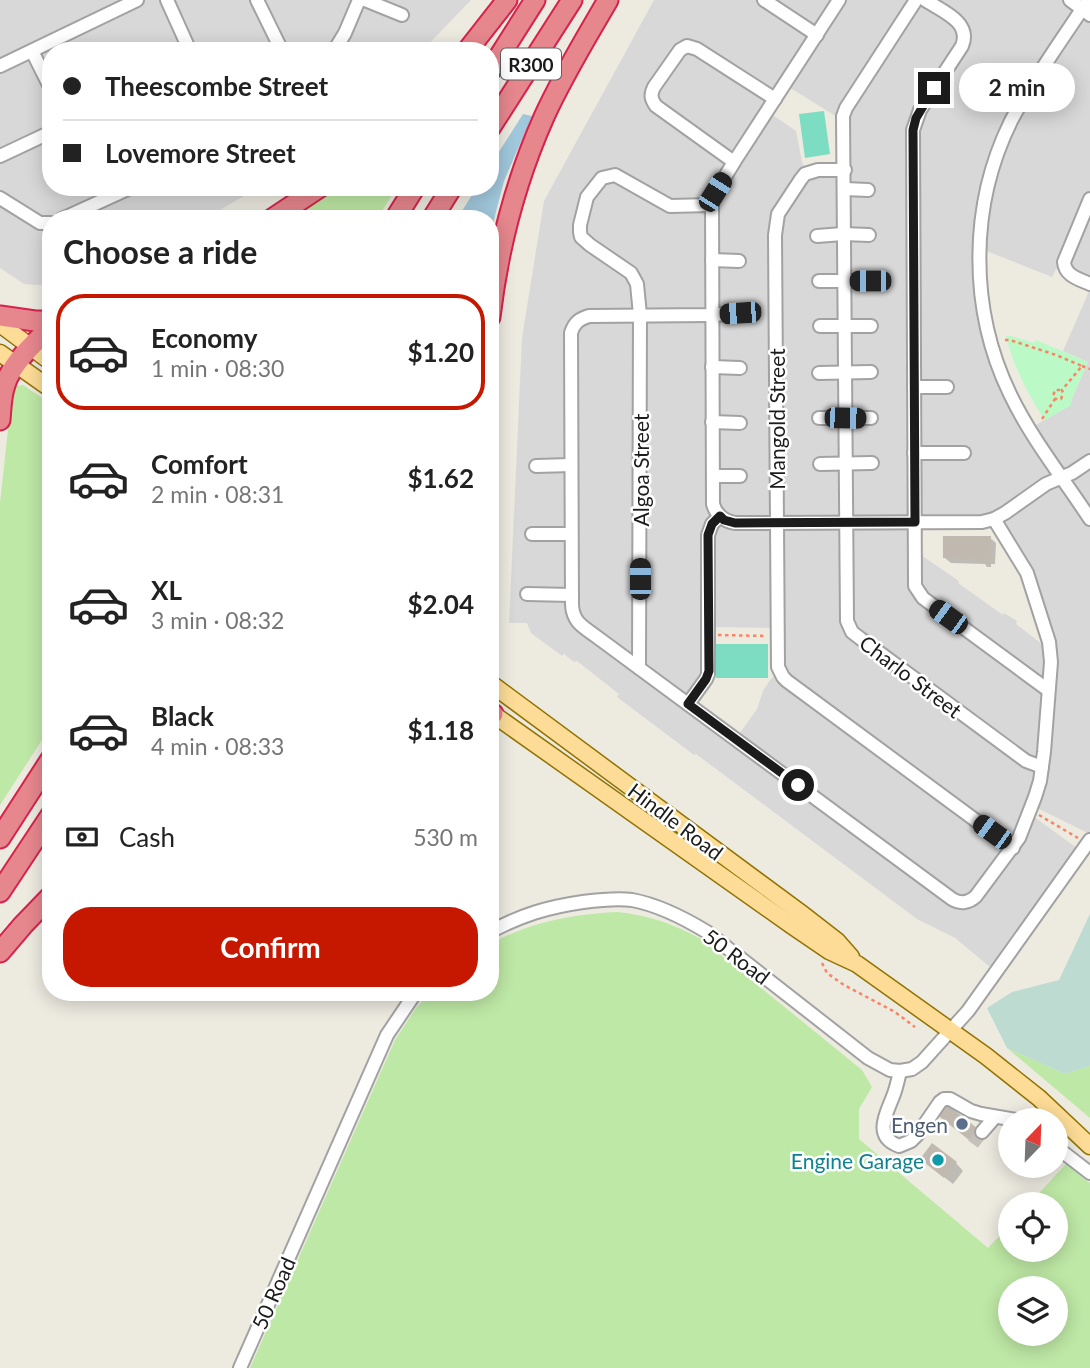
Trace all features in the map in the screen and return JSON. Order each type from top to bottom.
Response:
[{"type":"highway","points":[[474,42],[508,0]]},
{"type":"highway","name":"R300","points":[[499,57],[536,0]]},
{"type":"highway","name":"R300","points":[[499,114],[572,0]]},
{"type":"highway","points":[[499,266],[509,218],[544,118],[561,82],[608,0]]},
{"type":"highway","points":[[286,210],[306,196]]},
{"type":"highway","points":[[0,316],[42,320]]},
{"type":"highway","points":[[0,420],[8,359],[31,347],[42,336]]},
{"type":"highway","points":[[0,838],[42,773]]},
{"type":"highway","points":[[0,892],[42,829]]},
{"type":"highway","points":[[0,952],[42,905]]},
{"type":"main road","points":[[0,324],[42,355]]},
{"type":"main road","points":[[8,359],[42,383]]},
{"type":"main road","name":"Hindle Road","points":[[499,690],[828,934],[857,964]]},
{"type":"main road","name":"Hindle Road","points":[[499,719],[791,925],[829,951],[857,964],[951,1031],[1026,1087],[1090,1146]]},
{"type":"street","points":[[51,42],[137,0]]},
{"type":"street","points":[[167,0],[186,42]]},
{"type":"street","points":[[257,0],[278,42]]},
{"type":"street","points":[[340,42],[359,0]]},
{"type":"street","points":[[365,0],[402,15]]},
{"type":"street","points":[[764,0],[817,35]]},
{"type":"street","points":[[839,0],[715,192],[711,205],[713,504],[724,520],[735,523],[982,522],[993,519],[1046,484],[1090,461]]},
{"type":"street","name":"Charlo Street","points":[[916,0],[845,110],[843,120],[847,621],[852,632],[1026,761],[1042,767]]},
{"type":"street","points":[[925,0],[960,23],[965,35],[962,46],[920,110],[914,124],[914,579],[918,594],[1048,690]]},
{"type":"street","points":[[1070,0],[1087,8],[1021,104],[994,163],[984,205],[980,248],[981,295],[996,359],[1010,394],[1090,519]]},
{"type":"street","points":[[0,66],[42,46]]},
{"type":"street","points":[[734,162],[656,106],[651,93],[654,87],[680,50],[687,46],[697,49],[775,99]]},
{"type":"street","points":[[32,51],[42,71]]},
{"type":"street","points":[[0,156],[42,136]]},
{"type":"street","name":"Mangold Street","points":[[845,170],[818,170],[805,174],[783,205],[777,221],[775,248],[780,672],[783,677],[1013,848]]},
{"type":"street","name":"Algoa Street","points":[[639,668],[640,315],[637,284],[631,273],[581,236],[580,225],[587,197],[602,178],[615,175],[670,206],[711,205]]},
{"type":"street","points":[[845,189],[868,191]]},
{"type":"street","points":[[82,210],[112,196]]},
{"type":"street","points":[[0,198],[42,223]]},
{"type":"street","points":[[1090,199],[1064,262],[1064,267],[1072,276],[1090,284]]},
{"type":"street","points":[[817,236],[843,233],[870,235]]},
{"type":"street","points":[[712,260],[739,261]]},
{"type":"street","points":[[820,281],[870,281]]},
{"type":"street","points":[[740,313],[589,316],[575,323],[571,334],[572,612],[580,624],[639,668],[956,901],[965,902],[973,899],[1013,848],[1040,781],[1051,652],[1032,584],[993,519]]},
{"type":"street","points":[[820,326],[870,326]]},
{"type":"street","points":[[712,367],[740,368]]},
{"type":"street","points":[[818,373],[870,372]]},
{"type":"street","points":[[914,387],[947,387]]},
{"type":"street","points":[[819,418],[871,418]]},
{"type":"street","points":[[712,422],[740,423]]},
{"type":"street","points":[[914,453],[964,453]]},
{"type":"street","points":[[820,464],[872,463]]},
{"type":"street","points":[[536,466],[570,465]]},
{"type":"street","points":[[713,476],[740,476]]},
{"type":"street","points":[[688,704],[708,674],[708,535],[712,524],[720,516]]},
{"type":"street","points":[[532,534],[571,534]]},
{"type":"street","points":[[527,594],[572,595]]},
{"type":"street","points":[[998,1117],[971,1111],[946,1099],[940,1102],[918,1134],[903,1145],[893,1144],[885,1134],[884,1119],[900,1072],[912,1069],[922,1062],[951,1031],[1000,967],[1084,839]]},
{"type":"street","name":"50 Road","points":[[499,928],[541,909],[602,900],[632,900],[663,909],[707,932],[868,1058],[900,1072]]},
{"type":"street","name":"50 Road","points":[[240,1368],[387,1035],[410,1001]]},
{"type":"street","points":[[982,1132],[995,1117]]},
{"type":"street","points":[[1068,1156],[1090,1173]]},
{"type":"path","points":[[1005,340],[1038,349],[1090,369]]},
{"type":"path","points":[[1042,419],[1055,398],[1061,399],[1062,390],[1082,366]]},
{"type":"path","points":[[713,635],[773,637]]},
{"type":"path","points":[[1030,810],[1084,839]]},
{"type":"shaded area","points":[[0,0],[471,0],[431,42],[42,42],[42,196],[244,196],[220,210],[42,210],[42,285],[24,284],[0,268]]},
{"type":"shaded area","points":[[654,0],[1072,0],[1082,8],[1090,0],[1090,285],[1063,267],[1056,269],[1052,277],[979,248],[984,319],[1029,429],[1070,405],[1088,362],[1063,351],[1090,289],[1090,834],[1033,806],[1030,814],[1081,851],[995,971],[955,938],[917,919],[694,755],[617,697],[619,694],[577,661],[574,662],[564,654],[562,656],[531,633],[527,623],[509,623],[522,338],[544,201]],"holes":[[[784,84],[842,120],[844,169],[807,172],[802,162],[796,131],[767,111]],[[995,520],[1033,584],[1051,651],[1016,624],[1017,621],[1004,613],[1003,615],[915,551],[916,523]],[[708,627],[777,628],[779,672],[770,680],[757,709],[735,740],[687,704],[708,671]]]},
{"type":"shaded area","points":[[523,114],[532,116],[504,181],[496,210],[463,210],[471,196],[499,196],[499,152]]},
{"type":"shaded area","points":[[1090,914],[1090,1066],[1065,1074],[1007,1048],[987,1008],[1012,992],[1059,980]]},
{"type":"green space","points":[[824,111],[830,154],[805,158],[799,114]]},
{"type":"green space","points":[[321,196],[391,196],[383,210],[301,210]]},
{"type":"green space","points":[[1006,336],[1034,343],[1036,340],[1088,362],[1070,406],[1045,420],[1022,380]]},
{"type":"green space","points":[[23,385],[42,398],[42,740],[0,805],[0,503],[12,393],[17,386]]},
{"type":"green space","points":[[716,644],[768,644],[768,678],[716,678]]},
{"type":"green space","points":[[618,912],[650,918],[701,939],[862,1070],[872,1087],[859,1109],[859,1139],[988,1248],[998,1238],[998,1262],[1068,1262],[1068,1192],[1040,1192],[1053,1178],[1068,1178],[1068,1166],[1090,1183],[1090,1368],[250,1368],[395,1040],[422,1001],[499,1001],[499,939],[536,925],[568,917]]},
{"type":"green space","points":[[1007,1048],[1065,1074],[1090,1066],[1090,1118]]},
{"type":"building","points":[[943,536],[991,536],[990,559],[980,562],[980,559],[943,558]]},
{"type":"building","points":[[945,1103],[987,1136],[978,1147],[936,1114]]},
{"type":"building","name":"Engine Garage","points":[[932,1143],[957,1162],[944,1178],[920,1159]]},
{"type":"tunnel","points":[[973,1144],[982,1132]]},
{"type":"place","name":"Engen","points":[[962,1124]]},
{"type":"place","name":"Engine Garage","points":[[938,1160]]},
{"type":"route","points":[[798,785],[688,704],[709,671],[708,535],[712,524],[720,516],[735,523],[915,522],[913,130],[916,118],[934,88]]}]
